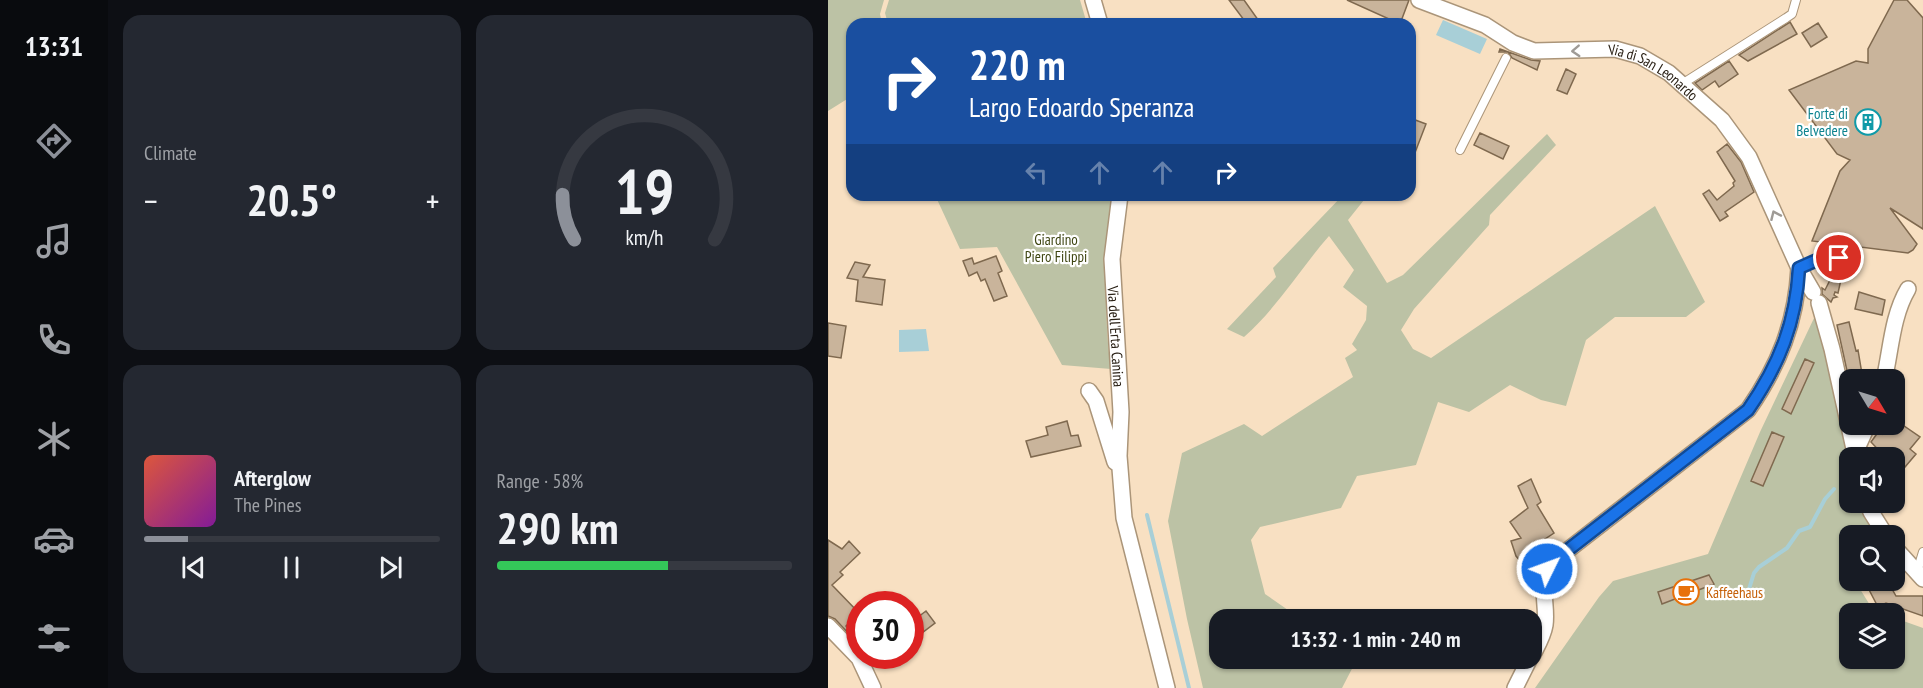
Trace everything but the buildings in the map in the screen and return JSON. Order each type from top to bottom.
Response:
[{"type":"street","points":[[1093,0],[1098,18]]},
{"type":"street","name":"Via di San Leonardo","points":[[1419,0],[1485,25],[1509,51],[1565,52],[1614,49],[1628,52],[1652,62],[1669,73],[1722,120],[1749,157],[1799,268],[1816,297],[1832,349],[1854,447]]},
{"type":"street","name":"Via dell'Erta Canina","points":[[1119,201],[1112,259],[1124,518],[1167,688]]},
{"type":"street","points":[[1542,635],[1545,629],[1546,603],[1544,581],[1550,564],[1748,410],[1766,384],[1786,340],[1797,296],[1799,268]]},
{"type":"street","points":[[1886,369],[1892,334],[1908,289]]},
{"type":"street","name":"Via dell'Erta Canina","points":[[1089,391],[1096,401],[1121,480]]},
{"type":"street","points":[[1905,559],[1920,576]]},
{"type":"street","points":[[828,626],[846,645]]},
{"type":"street","points":[[864,669],[873,688]]},
{"type":"street","points":[[1515,688],[1525,669]]},
{"type":"lane","points":[[1682,84],[1792,14],[1796,0]]},
{"type":"lane","points":[[1460,150],[1509,51]]},
{"type":"lane","points":[[1799,268],[1824,257],[1839,258]]},
{"type":"lane","points":[[1920,576],[1923,552]]},
{"type":"lane","points":[[858,669],[866,688]]},
{"type":"green space","points":[[828,0],[884,0],[881,18],[846,18],[846,100],[828,111]]},
{"type":"green space","points":[[889,0],[1080,0],[1085,18],[886,18],[885,13]]},
{"type":"green space","points":[[1547,134],[1556,145],[1490,215],[1489,225],[1414,309],[1401,330],[1413,349],[1431,358],[1655,206],[1705,302],[1686,317],[1615,317],[1586,340],[1566,406],[1541,400],[1510,385],[1469,412],[1438,402],[1416,465],[1357,476],[1341,508],[1260,527],[1251,540],[1265,594],[1287,609],[1209,609],[1209,669],[1352,669],[1342,688],[1203,688],[1168,521],[1182,453],[1244,424],[1262,436],[1353,377],[1345,358],[1357,350],[1352,344],[1366,320],[1367,306],[1343,287],[1354,270],[1329,236],[1267,314],[1244,337],[1227,329],[1276,277],[1273,268],[1337,201],[1363,201],[1348,220],[1387,283],[1403,275]]},
{"type":"green space","name":"Giardino Piero Filippi","points":[[938,201],[1113,201],[1106,304],[1111,369],[1062,365],[997,247],[960,249]]},
{"type":"green space","points":[[1815,316],[1839,399],[1839,435],[1850,435],[1853,447],[1839,447],[1839,513],[1871,513],[1875,525],[1839,525],[1839,591],[1861,591],[1869,603],[1839,603],[1839,669],[1905,669],[1905,622],[1923,628],[1923,688],[1535,688],[1599,597],[1613,581],[1708,554],[1760,432]]},
{"type":"water","points":[[1443,20],[1487,39],[1480,54],[1436,35]]},
{"type":"water","points":[[926,329],[929,351],[899,352],[899,330]]},
{"type":"waterway","points":[[1749,589],[1754,573],[1759,567],[1787,548],[1799,531],[1810,527],[1825,499],[1834,489]]},
{"type":"waterway","points":[[1147,515],[1189,688]]},
{"type":"place","name":"Forte di Belvedere","points":[[1868,122]]},
{"type":"place","name":"Kaffeehaus","points":[[1686,592]]},
{"type":"route","points":[[1547,569],[1555,560],[1742,417],[1766,384],[1786,340],[1797,296],[1799,268],[1824,257],[1839,258]]}]
